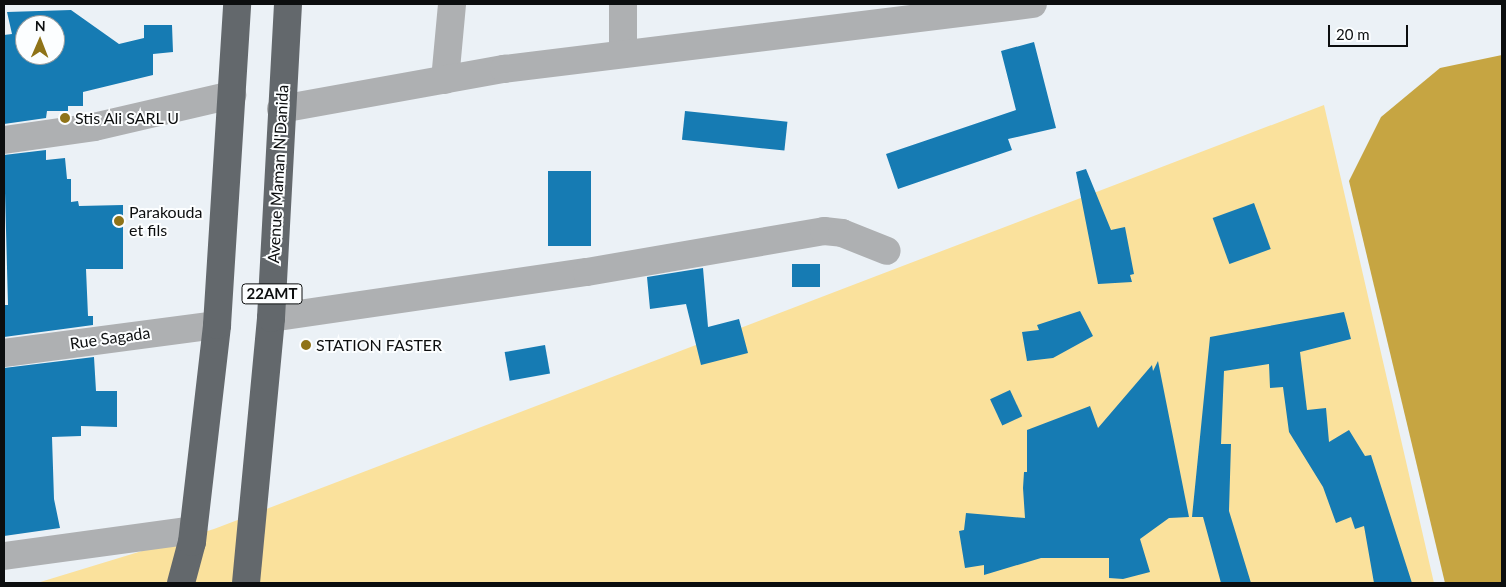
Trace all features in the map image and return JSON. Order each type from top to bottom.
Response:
[{"type":"highway","points":[[181,583],[193,530],[217,325],[237,4]]},
{"type":"highway","name":"Avenue Maman N'Danida","points":[[246,583],[271,318],[288,4]]},
{"type":"street","points":[[445,80],[452,4]]},
{"type":"street","points":[[623,4],[623,54]]},
{"type":"street","points":[[281,109],[504,69],[1033,4]]},
{"type":"street","points":[[4,140],[94,127],[232,95]]},
{"type":"street","points":[[271,318],[587,272],[824,231],[842,233],[887,251]]},
{"type":"street","name":"Rue Sagada","points":[[4,353],[217,325]]},
{"type":"street","points":[[4,556],[193,530]]},
{"type":"shaded area","points":[[1502,55],[1502,583],[1445,583],[1349,181],[1381,117],[1440,68]]},
{"type":"shaded area","points":[[1324,105],[1434,583],[37,583],[214,529]]},
{"type":"building","points":[[71,10],[119,44],[144,38],[144,25],[172,25],[173,52],[153,54],[153,75],[83,92],[83,106],[68,106],[68,111],[47,111],[46,118],[4,124],[4,35],[12,34],[7,12]]},
{"type":"building","points":[[1034,42],[1056,128],[1008,139],[1012,150],[898,189],[886,154],[1016,110],[1001,51]]},
{"type":"building","points":[[685,111],[787,122],[784,151],[682,140]]},
{"type":"building","points":[[46,150],[46,160],[65,158],[67,179],[71,179],[71,202],[78,201],[79,206],[123,205],[123,269],[86,269],[88,316],[93,316],[93,325],[4,337],[4,305],[8,305],[4,155]]},
{"type":"building","points":[[1086,169],[1111,230],[1125,227],[1134,274],[1130,275],[1132,282],[1098,284],[1076,172]]},
{"type":"building","points":[[548,171],[591,171],[591,246],[548,246]]},
{"type":"building","points":[[1254,203],[1271,249],[1229,264],[1213,218]]},
{"type":"building","points":[[792,264],[820,264],[820,287],[792,287]]},
{"type":"building","points":[[703,268],[708,327],[739,319],[748,353],[701,365],[686,304],[650,309],[647,277]]},
{"type":"building","points":[[1080,311],[1093,336],[1053,358],[1027,361],[1022,332],[1039,330],[1037,325]]},
{"type":"building","points":[[1344,312],[1351,339],[1300,352],[1307,410],[1326,408],[1329,442],[1349,430],[1365,456],[1371,455],[1412,583],[1374,583],[1364,526],[1355,529],[1351,517],[1336,523],[1323,487],[1289,432],[1283,387],[1270,388],[1269,364],[1224,371],[1221,444],[1231,444],[1229,511],[1251,583],[1221,583],[1203,517],[1192,517],[1210,337]]},
{"type":"building","points":[[545,345],[550,374],[510,381],[505,352]]},
{"type":"building","points":[[94,357],[96,391],[117,391],[117,427],[81,426],[81,436],[52,437],[54,499],[60,528],[4,536],[4,368]]},
{"type":"building","points":[[1158,361],[1189,517],[1169,518],[1140,539],[1150,572],[1123,579],[1109,578],[1109,558],[1041,558],[984,575],[984,565],[965,568],[959,531],[964,530],[966,513],[1025,518],[1023,488],[1024,472],[1027,472],[1027,430],[1090,406],[1098,428],[1152,365],[1153,371]]},
{"type":"building","points":[[1010,390],[1022,416],[1002,426],[990,399]]},
{"type":"place","name":"Stis Ali SARL U","points":[[65,118]]},
{"type":"place","name":"Parakouda et fils","points":[[119,221]]},
{"type":"place","name":"STATION FASTER","points":[[306,345]]}]
